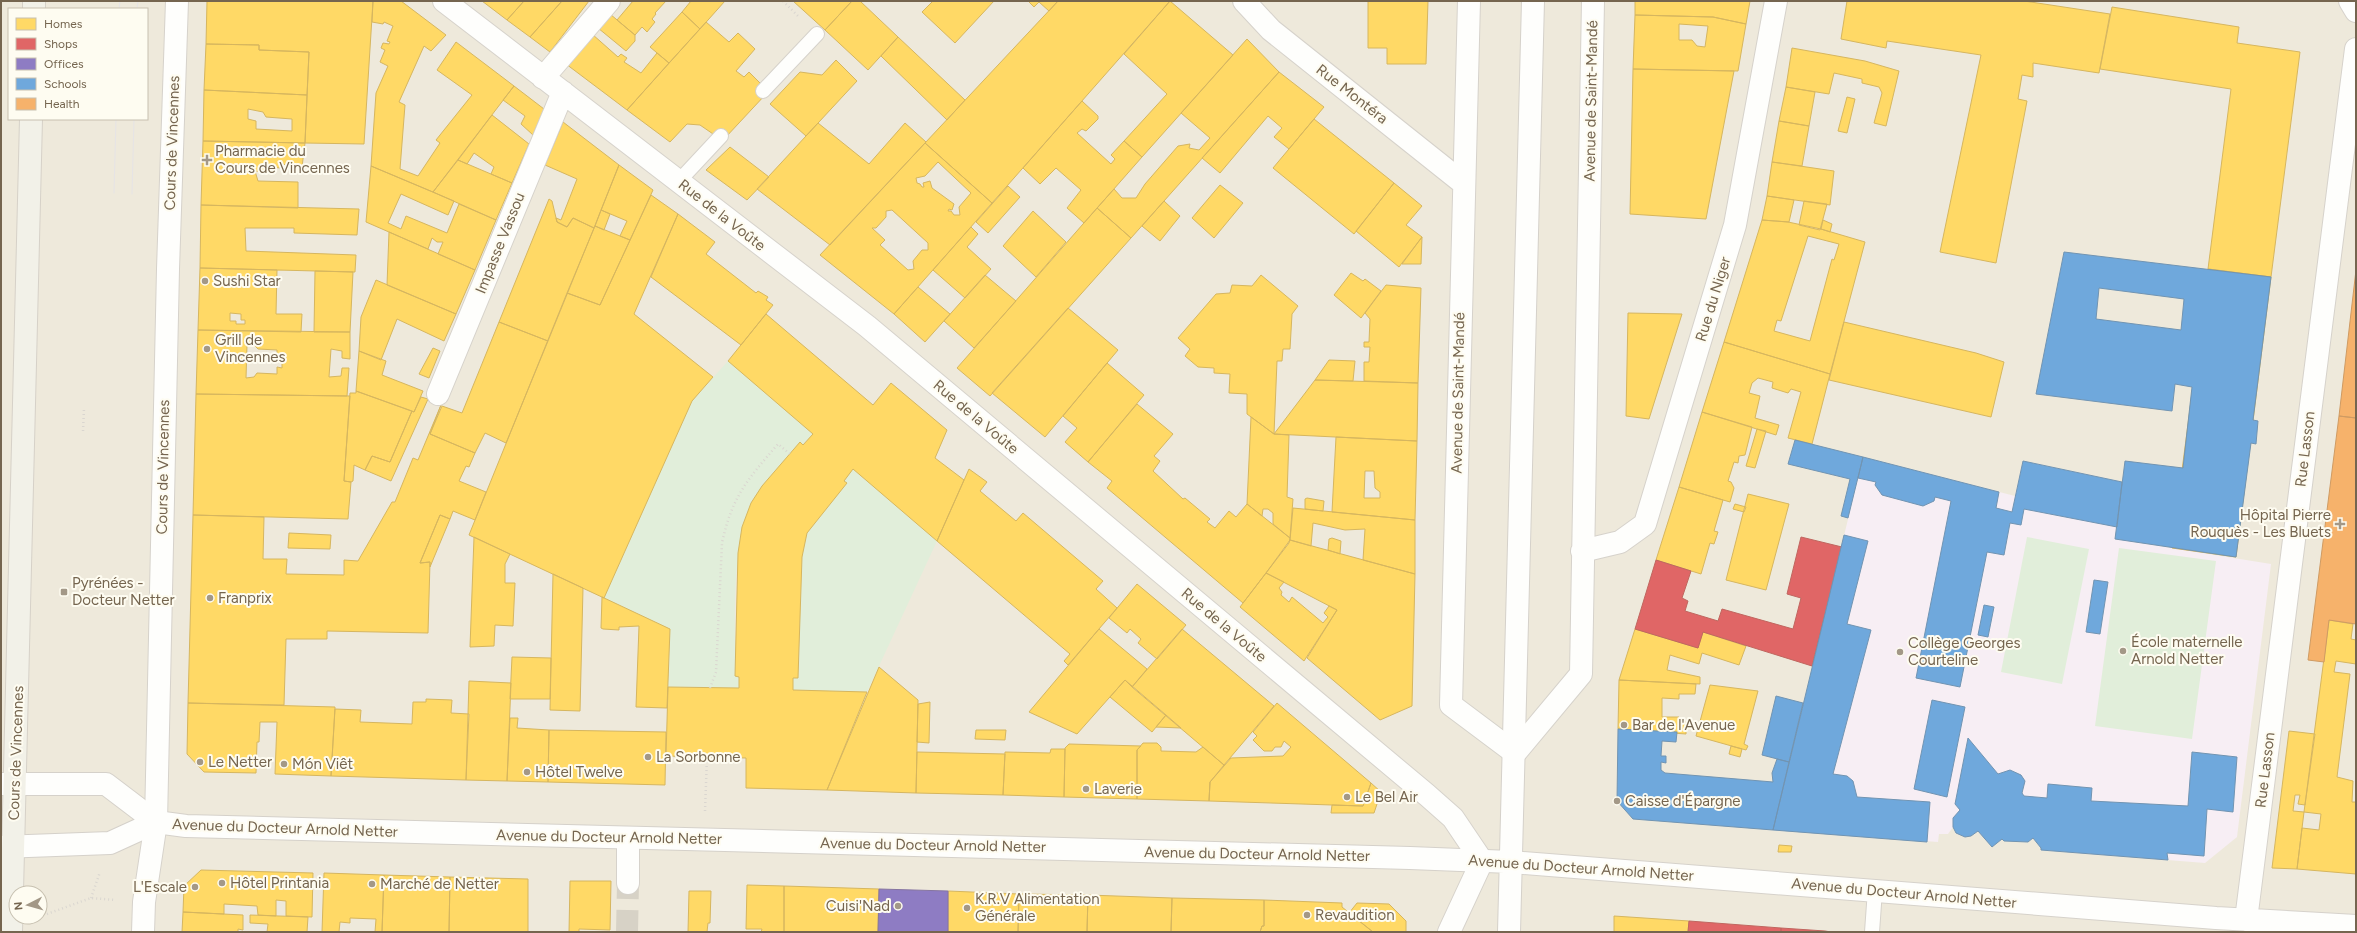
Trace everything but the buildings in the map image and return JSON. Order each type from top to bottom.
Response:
[{"type":"main road","name":"Cours de Vincennes","points":[[11,932],[7,847],[8,784],[32,120]]},
{"type":"street","name":"Cours de Vincennes","points":[[143,932],[144,902],[156,822],[167,285],[176,1]]},
{"type":"street","name":"Rue de la Voûte","points":[[444,1],[542,78],[563,92],[867,326],[1427,794],[1453,818],[1482,861]]},
{"type":"street","points":[[542,78],[609,1]]},
{"type":"street","name":"Rue Montéra","points":[[1244,1],[1271,30],[1463,183]]},
{"type":"street","name":"Avenue de Saint-Mandé","points":[[1469,1],[1463,183],[1451,705],[1515,753],[1582,674],[1582,551],[1593,1]]},
{"type":"street","points":[[1509,932],[1515,753],[1533,1]]},
{"type":"street","name":"Rue du Niger","points":[[1582,551],[1620,542],[1645,524],[1735,225],[1776,1]]},
{"type":"street","points":[[2350,1],[2356,11]]},
{"type":"street","name":"Rue Lasson","points":[[2246,920],[2356,49]]},
{"type":"street","name":"Impasse Vassou","points":[[438,394],[563,92]]},
{"type":"street","name":"Avenue du Docteur Arnold Netter","points":[[8,784],[106,784],[156,822],[186,826],[1511,862],[2246,920],[2356,926]]},
{"type":"street","name":"Avenue du Docteur Arnold Netter","points":[[7,847],[110,843],[156,822]]},
{"type":"street","points":[[628,838],[628,882]]},
{"type":"street","points":[[1449,932],[1482,861]]},
{"type":"lane","points":[[763,91],[817,34]]},
{"type":"lane","points":[[679,181],[721,136]]},
{"type":"lane","points":[[1872,932],[1876,890]]},
{"type":"path","points":[[83,431],[84,409]]},
{"type":"path","points":[[710,688],[716,672],[722,543],[733,504],[744,483],[778,444],[790,454]]},
{"type":"path","points":[[704,840],[707,757]]},
{"type":"path","points":[[91,898],[103,865]]},
{"type":"path","points":[[48,914],[91,898],[118,900]]},
{"type":"shaded area","points":[[1,1],[2356,1],[2356,932],[1,932]]},
{"type":"shaded area","points":[[1863,457],[2015,496],[2023,461],[2122,482],[2115,539],[2271,564],[2237,837],[2205,863],[2041,850],[2033,838],[2028,842],[2002,839],[1992,847],[1978,831],[1971,836],[1965,837],[1956,833],[1953,827],[1948,834],[1939,834],[1938,842],[1773,830]]},
{"type":"green space","points":[[728,361],[813,434],[769,478],[757,494],[748,512],[742,533],[736,582],[735,676],[739,677],[739,688],[668,687],[670,629],[604,598],[692,401]]},
{"type":"green space","points":[[853,469],[937,541],[867,692],[793,690],[793,678],[798,678],[802,557],[807,533],[847,483],[844,481]]},
{"type":"green space","points":[[2027,537],[2089,549],[2062,684],[2001,672]]},
{"type":"green space","points":[[2119,548],[2216,561],[2192,739],[2095,726]]},
{"type":"tunnel","points":[[627,932],[628,883]]},
{"type":"tram line","points":[[119,8],[120,1]]},
{"type":"tram line","points":[[137,8],[138,1]]},
{"type":"tram line","points":[[114,193],[116,120]]},
{"type":"tram line","points":[[132,194],[134,120]]},
{"type":"place","name":"Pharmacie du Cours de Vincennes","points":[[207,160]]},
{"type":"place","name":"Sushi Star","points":[[205,281]]},
{"type":"place","name":"Grill de Vincennes","points":[[207,349]]},
{"type":"place","name":"Hôpital Pierre Rouquès - Les Bluets","points":[[2340,524]]},
{"type":"place","name":"Pyrénées - Docteur Netter","points":[[64,592]]},
{"type":"place","name":"Franprix","points":[[210,598]]},
{"type":"place","name":"École maternelle Arnold Netter","points":[[2123,651]]},
{"type":"place","name":"Collège Georges Courteline","points":[[1900,652]]},
{"type":"place","name":"Bar de l'Avenue","points":[[1624,725]]},
{"type":"place","name":"La Sorbonne","points":[[648,757]]},
{"type":"place","name":"Le Netter","points":[[200,762]]},
{"type":"place","name":"Món Viêt","points":[[284,764]]},
{"type":"place","name":"Hôtel Twelve","points":[[527,772]]},
{"type":"place","name":"Laverie","points":[[1086,789]]},
{"type":"place","name":"Le Bel Air","points":[[1347,797]]},
{"type":"place","name":"Caisse d'Épargne","points":[[1617,801]]},
{"type":"place","name":"Hôtel Printania","points":[[222,883]]},
{"type":"place","name":"Marché de Netter","points":[[372,884]]},
{"type":"place","name":"L'Escale","points":[[195,887]]},
{"type":"place","name":"Cuisi'Nad","points":[[898,906]]},
{"type":"place","name":"K.R.V Alimentation Générale","points":[[967,908]]},
{"type":"place","name":"Revaudition","points":[[1307,915]]}]
